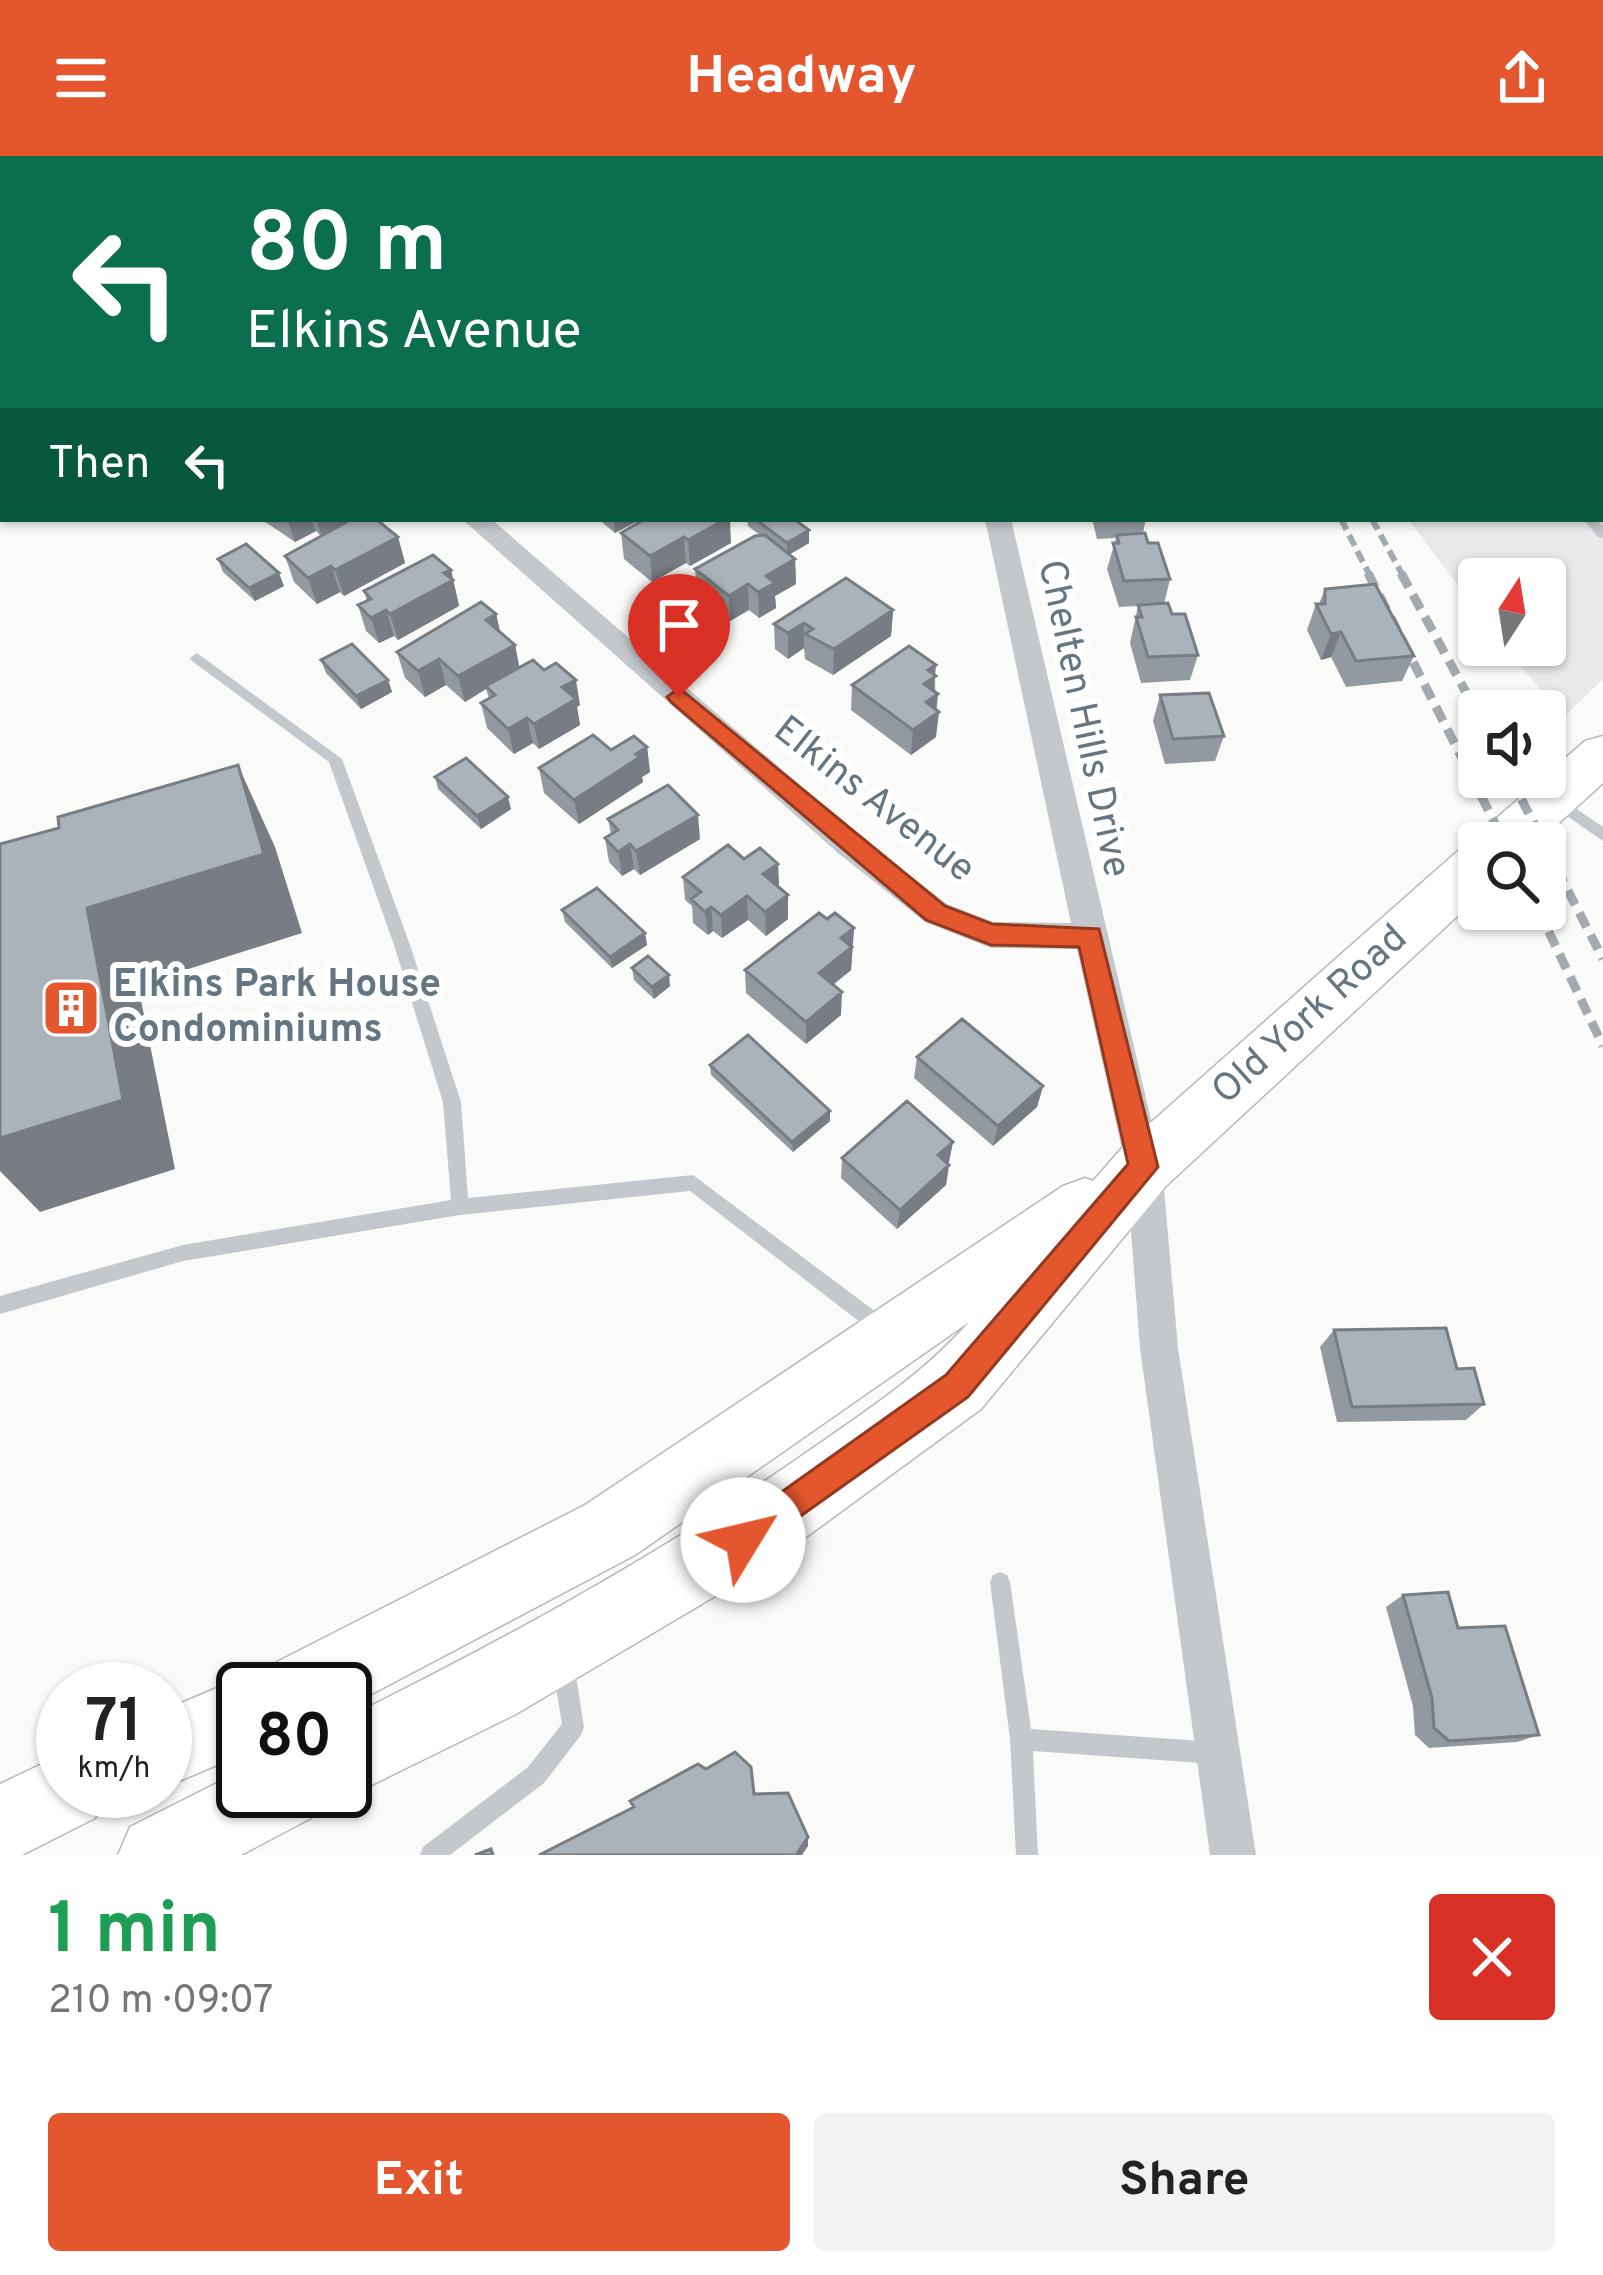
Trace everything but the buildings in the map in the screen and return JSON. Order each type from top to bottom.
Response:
[{"type":"highway","points":[[1566,786],[1603,754]]},
{"type":"highway","points":[[1526,822],[1552,798]]},
{"type":"highway","name":"Old York Road","points":[[372,1746],[560,1646],[743,1540],[957,1386],[1144,1167],[1458,883]]},
{"type":"highway","name":"Old York Road","points":[[356,1662],[610,1530],[1144,1167]]},
{"type":"highway","points":[[0,1825],[36,1807]]},
{"type":"highway","points":[[158,1855],[231,1818]]},
{"type":"street","name":"Elkins Avenue","points":[[478,522],[849,845],[936,913],[991,935],[1090,936]]},
{"type":"street","name":"Chelten Hills Drive","points":[[999,522],[1090,936]]},
{"type":"street","points":[[1090,936],[1144,1167],[1159,1348],[1232,1855]]},
{"type":"lane","points":[[197,658],[335,759],[452,1102],[460,1207]]},
{"type":"lane","points":[[1552,798],[1603,835]]},
{"type":"lane","points":[[0,1305],[183,1253],[460,1207],[693,1184],[892,1335]]},
{"type":"lane","points":[[1000,1582],[1021,1739],[1027,1855]]},
{"type":"lane","points":[[431,1855],[536,1775],[573,1727],[560,1646]]},
{"type":"lane","points":[[1021,1739],[1216,1753]]},
{"type":"shaded area","points":[[1410,522],[1603,522],[1603,679],[1566,715],[1566,690],[1540,690],[1521,666],[1566,666],[1566,558],[1458,558],[1458,586]]},
{"type":"railway","points":[[1343,522],[1370,576]]},
{"type":"railway","points":[[1374,522],[1403,576]]},
{"type":"railway","points":[[1368,573],[1494,822]]},
{"type":"railway","points":[[1401,573],[1465,690]]},
{"type":"railway","points":[[1521,798],[1533,822]]},
{"type":"railway","points":[[1566,887],[1603,959]]},
{"type":"railway","points":[[1548,930],[1603,1046]]},
{"type":"place","name":"Elkins Park House Condominiums","points":[[71,1008]]},
{"type":"route","points":[[679,697],[849,845],[936,913],[991,935],[1090,936],[1144,1167],[957,1386],[743,1540]]}]
